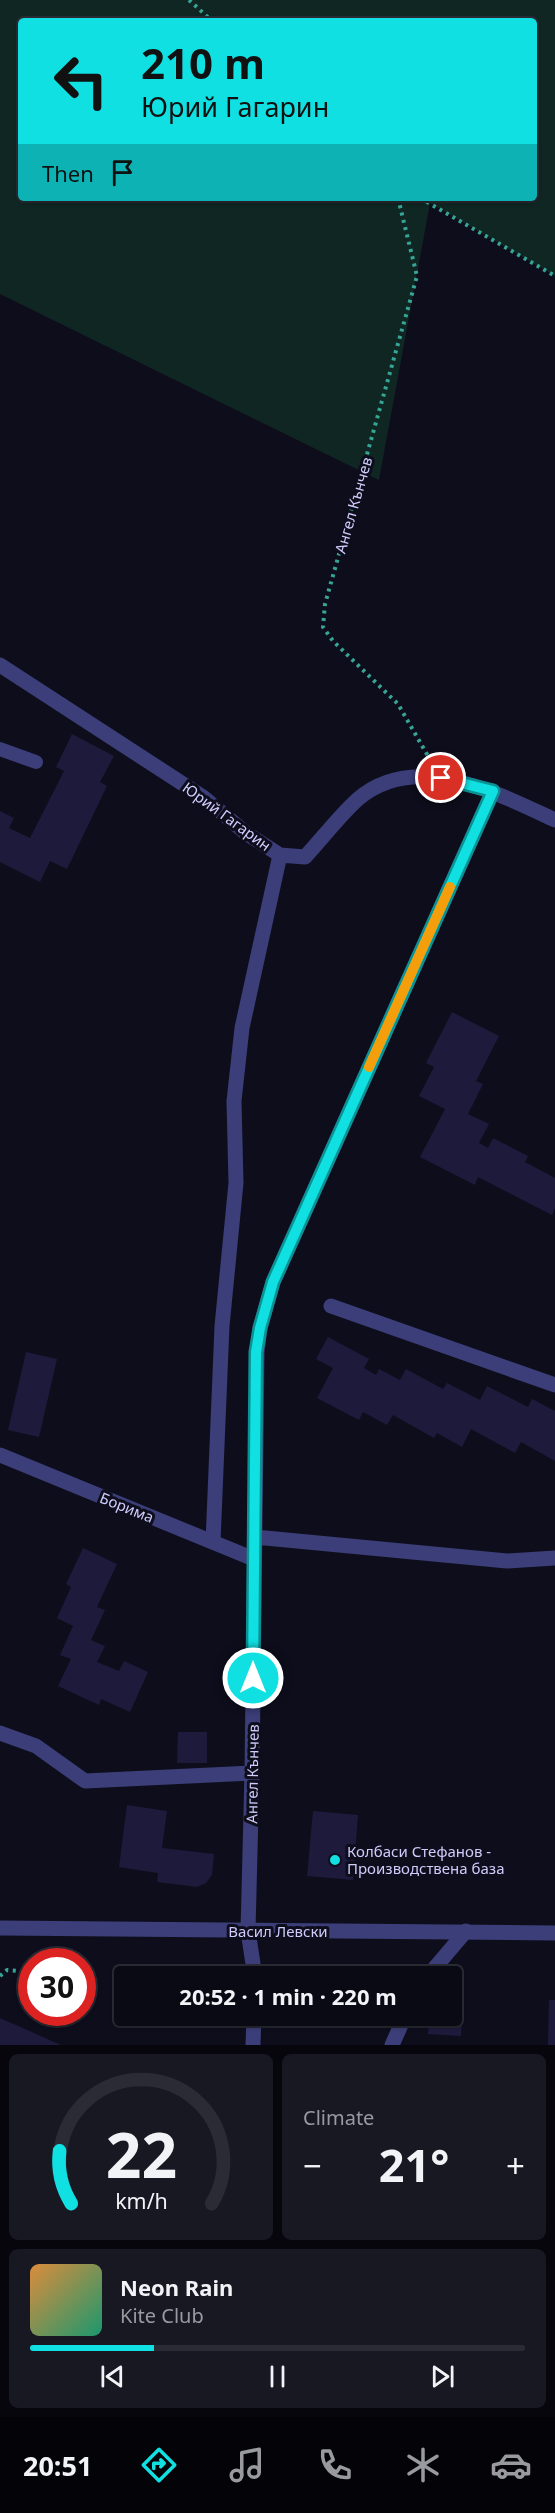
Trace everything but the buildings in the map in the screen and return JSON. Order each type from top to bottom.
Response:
[{"type":"street","name":"Юрий Гагарин","points":[[0,665],[203,797],[247,834],[280,855],[306,857],[358,799],[394,779],[441,778],[493,791],[555,820]]},
{"type":"street","name":"Ангел Кънчев","points":[[253,1966],[248,1931],[252,1773],[256,1352],[260,1328],[273,1282],[493,791]]},
{"type":"street","points":[[213,1542],[222,1326],[236,1183],[234,1101],[242,1028],[280,855]]},
{"type":"street","points":[[331,1306],[555,1385]]},
{"type":"street","name":"Борима","points":[[0,1455],[254,1559]]},
{"type":"street","points":[[255,1537],[507,1561],[555,1558]]},
{"type":"street","points":[[0,1733],[36,1746],[85,1781],[252,1773]]},
{"type":"street","name":"Васил Левски","points":[[0,1928],[555,1933]]},
{"type":"street","points":[[436,1966],[466,1931]]},
{"type":"street","points":[[253,2045],[254,2026]]},
{"type":"street","points":[[392,2045],[401,2026]]},
{"type":"lane","points":[[0,749],[36,762]]},
{"type":"path","points":[[189,0],[209,18]]},
{"type":"path","name":"Ангел Кънчев","points":[[399,201],[417,276],[325,604],[323,627],[333,642],[398,704],[441,778]]},
{"type":"path","points":[[425,201],[555,276]]},
{"type":"path","points":[[0,1976],[7,1970],[18,1971]]},
{"type":"green space","points":[[0,0],[555,0],[555,276],[430,203],[379,480],[0,294]]},
{"type":"slow traffic","points":[[369,1067],[450,887]]},
{"type":"place","name":"Колбаси Стефанов - Производствена база","points":[[335,1860]]},
{"type":"route","points":[[253,1678],[256,1352],[260,1328],[273,1282],[493,791],[441,778]]}]
